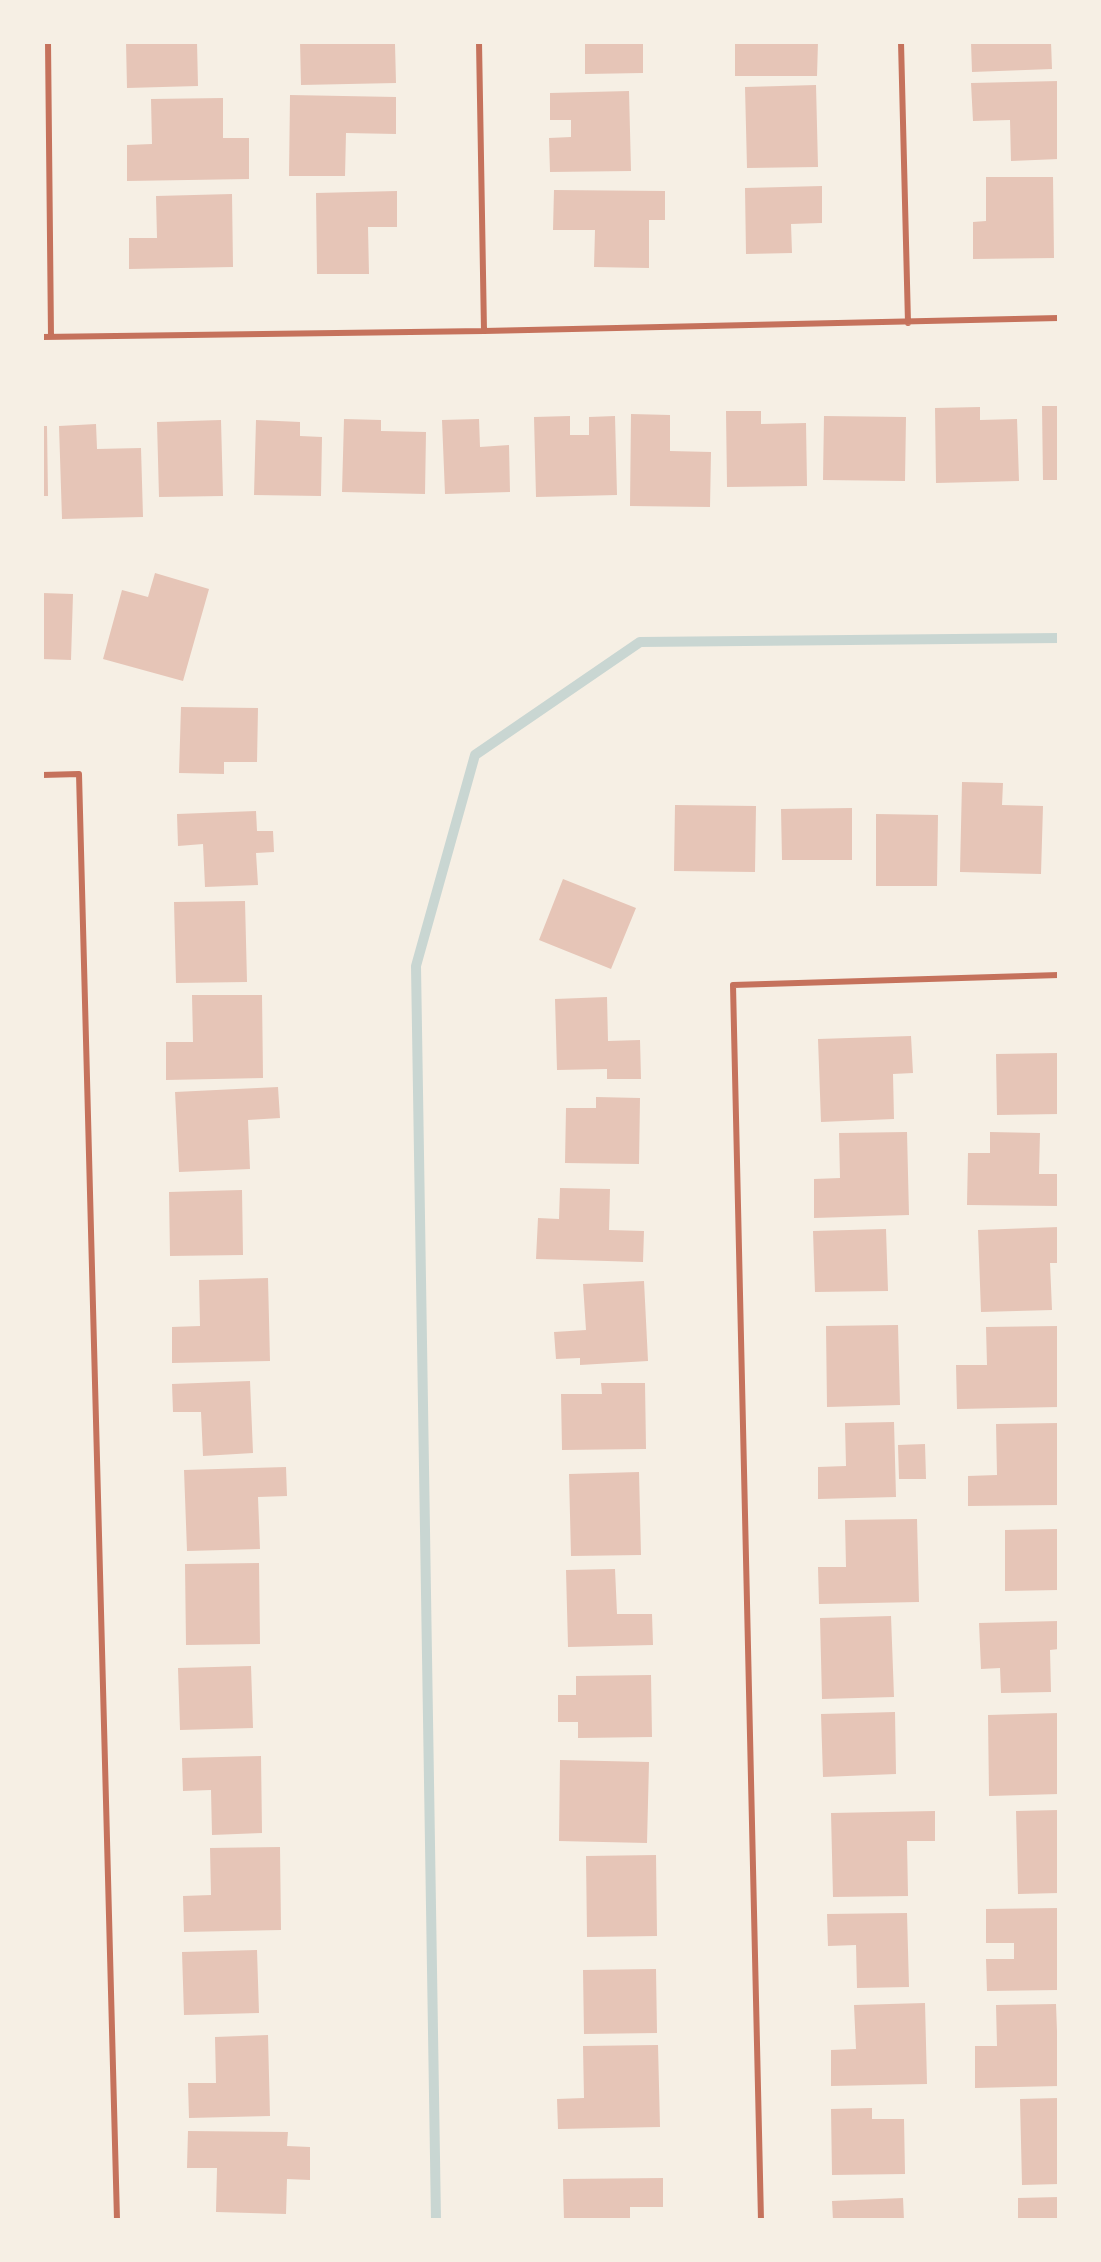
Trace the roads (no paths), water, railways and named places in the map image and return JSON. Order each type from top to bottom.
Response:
[{"type":"street","points":[[48,42],[51,337]]},
{"type":"street","points":[[479,42],[484,331]]},
{"type":"street","points":[[901,42],[908,323]]},
{"type":"street","points":[[42,337],[484,331],[1059,318]]},
{"type":"street","points":[[42,775],[80,774],[117,2220]]},
{"type":"street","points":[[761,2220],[733,985],[1059,975]]},
{"type":"waterway","points":[[436,2220],[416,966],[475,755],[640,642],[1059,638]]}]
